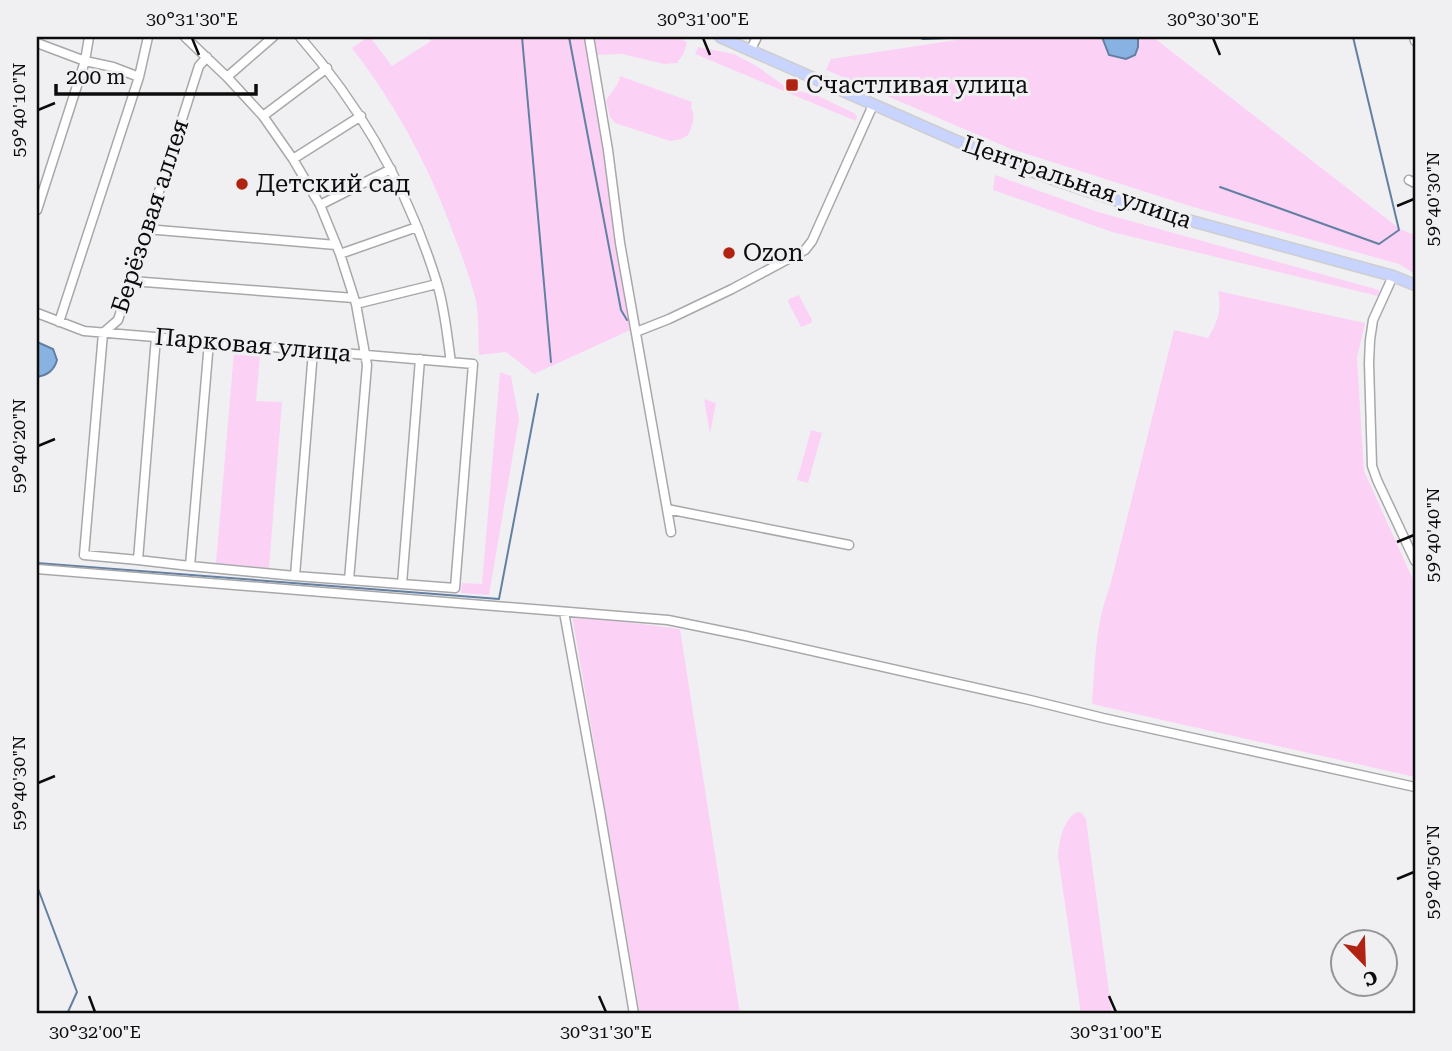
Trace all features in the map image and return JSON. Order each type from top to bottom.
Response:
[{"type":"main road","name":"Центральная улица","points":[[720,37],[993,157],[1118,201],[1393,276],[1415,285]]},
{"type":"street","points":[[37,210],[85,61],[89,37]]},
{"type":"street","points":[[59,322],[139,77],[148,37]]},
{"type":"street","points":[[228,77],[273,37]]},
{"type":"street","points":[[300,37],[327,68],[361,116],[391,169],[417,227],[437,284],[451,362]]},
{"type":"street","points":[[589,37],[620,243],[671,532]]},
{"type":"street","points":[[750,51],[757,37]]},
{"type":"street","points":[[189,38],[263,116],[292,159],[320,205],[355,301],[367,365],[349,580]]},
{"type":"street","points":[[37,43],[139,77]]},
{"type":"street","name":"Берёзовая аллея","points":[[103,333],[118,320],[200,66],[207,57]]},
{"type":"street","points":[[263,116],[327,68]]},
{"type":"street","points":[[636,332],[723,294],[804,250],[812,241],[873,105]]},
{"type":"street","points":[[292,159],[361,116]]},
{"type":"street","points":[[320,205],[391,169]]},
{"type":"street","points":[[146,229],[338,249],[417,227]]},
{"type":"street","points":[[1393,276],[1373,320],[1370,340],[1371,459],[1377,480],[1415,561]]},
{"type":"street","points":[[131,281],[355,301],[437,284]]},
{"type":"street","name":"Парковая улица","points":[[37,313],[84,331],[473,364],[455,588],[402,584]]},
{"type":"street","points":[[103,333],[84,555],[295,576],[402,584],[420,359]]},
{"type":"street","points":[[138,560],[156,337]]},
{"type":"street","points":[[190,566],[209,342]]},
{"type":"street","points":[[295,576],[313,351]]},
{"type":"street","points":[[667,509],[849,545]]},
{"type":"street","points":[[37,569],[677,622],[1415,787]]},
{"type":"street","points":[[564,612],[634,1014]]},
{"type":"shaded area","points":[[368,37],[392,66],[431,41],[428,37],[589,37],[635,328],[534,374],[506,352],[479,355],[476,301],[443,206],[409,135],[352,48]]},
{"type":"shaded area","points":[[594,37],[676,37],[687,42],[677,63],[664,64],[622,54],[597,55]]},
{"type":"shaded area","points":[[976,37],[1153,37],[1400,229],[1415,235],[1415,274],[1399,264],[1193,207],[1011,149],[826,70],[831,59]]},
{"type":"shaded area","points":[[698,47],[734,54],[789,89],[816,95],[854,113],[857,116],[856,121],[695,54]]},
{"type":"shaded area","points":[[620,76],[692,102],[693,121],[688,135],[670,141],[615,123],[610,117],[606,101]]},
{"type":"shaded area","points":[[995,175],[1098,212],[1379,290],[1378,296],[1112,232],[993,190]]},
{"type":"shaded area","points":[[1218,291],[1365,323],[1357,358],[1364,471],[1415,584],[1415,777],[1092,704],[1101,615],[1174,330],[1208,338],[1218,315]]},
{"type":"shaded area","points":[[799,295],[812,320],[801,327],[788,302]]},
{"type":"shaded area","points":[[234,352],[238,352],[238,355],[260,356],[256,401],[282,402],[269,568],[216,563]]},
{"type":"shaded area","points":[[500,372],[511,376],[519,419],[489,595],[461,593],[462,583],[482,584]]},
{"type":"shaded area","points":[[704,399],[716,403],[710,434]]},
{"type":"shaded area","points":[[811,430],[822,433],[808,483],[797,480]]},
{"type":"shaded area","points":[[572,615],[680,629],[740,1014],[640,1014]]},
{"type":"shaded area","points":[[1077,812],[1082,813],[1086,819],[1112,1014],[1081,1014],[1058,856],[1065,825]]},
{"type":"water","points":[[1102,37],[1138,37],[1135,55],[1126,59],[1109,55]]},
{"type":"water","points":[[37,342],[53,349],[57,360],[50,372],[37,377]]},
{"type":"waterway","points":[[522,37],[551,362]]},
{"type":"waterway","points":[[569,37],[621,310],[627,320]]},
{"type":"waterway","points":[[919,37],[976,37]]},
{"type":"waterway","points":[[1220,187],[1379,244],[1399,230],[1353,37]]},
{"type":"waterway","points":[[37,563],[499,599],[538,394]]},
{"type":"waterway","points":[[37,886],[77,992],[67,1014]]},
{"type":"place","name":"Счастливая улица","points":[[792,85]]},
{"type":"place","name":"Детский сад","points":[[242,184]]},
{"type":"place","name":"Ozon","points":[[729,253]]}]
